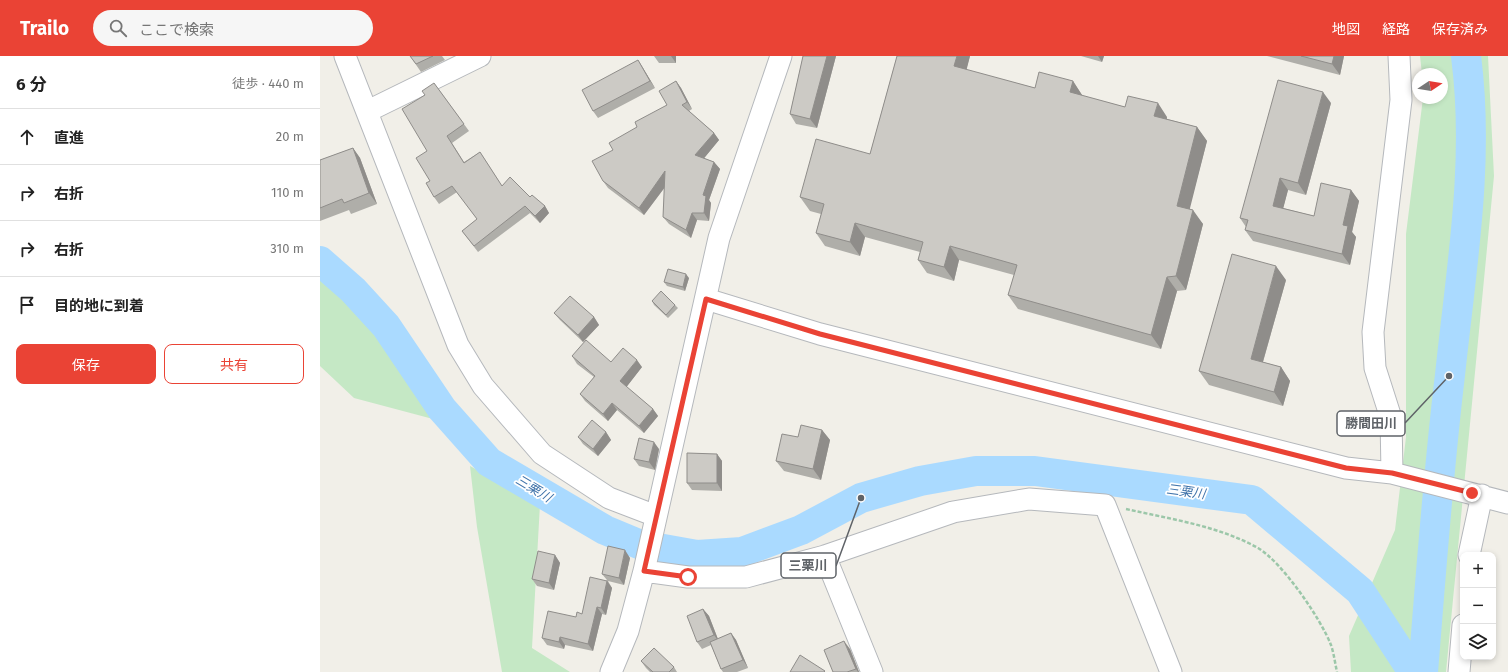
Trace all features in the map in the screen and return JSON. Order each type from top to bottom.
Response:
[{"type":"street","points":[[345,56],[368,111],[458,345],[482,386],[542,454],[609,498],[656,516]]},
{"type":"street","points":[[368,111],[480,56]]},
{"type":"street","points":[[611,672],[628,631],[644,571],[720,238],[781,56]]},
{"type":"street","points":[[1397,474],[1391,418],[1375,368],[1373,332],[1401,100],[1399,56]]},
{"type":"street","points":[[706,299],[820,334],[1338,466],[1397,474],[1508,503]]},
{"type":"street","points":[[1469,552],[1477,494]]},
{"type":"street","points":[[644,571],[688,577],[746,577],[825,556],[953,512],[1029,498],[1105,505],[1171,672]]},
{"type":"street","points":[[825,556],[872,672]]},
{"type":"street","points":[[1459,672],[1460,660]]},
{"type":"path","points":[[1105,505],[1186,522],[1232,536],[1259,549],[1276,564],[1308,603],[1331,645],[1337,672]]},
{"type":"green space","points":[[1420,56],[1488,56],[1494,176],[1446,672],[1351,672],[1349,636],[1395,530],[1406,437],[1406,234],[1422,104],[1448,104],[1448,68],[1421,68]]},
{"type":"green space","points":[[320,258],[348,279],[448,423],[354,398],[320,366]]},
{"type":"green space","points":[[470,466],[540,504],[532,648],[570,672],[502,672],[477,527]]},
{"type":"building","points":[[410,56],[433,56],[416,64]]},
{"type":"building","points":[[803,56],[827,56],[810,119],[790,114]]},
{"type":"building","points":[[897,56],[957,56],[954,66],[1035,88],[1039,72],[1073,81],[1070,92],[1125,107],[1128,96],[1158,103],[1154,116],[1197,127],[1177,206],[1193,210],[1176,276],[1167,277],[1151,335],[1008,295],[1017,265],[950,246],[944,267],[918,260],[923,242],[855,223],[850,242],[816,233],[824,204],[800,197],[816,139],[870,154]]},
{"type":"building","points":[[1301,56],[1334,56],[1332,64]]},
{"type":"building","points":[[638,60],[650,81],[593,111],[582,90]]},
{"type":"building","points":[[1278,80],[1323,92],[1298,183],[1280,178],[1273,206],[1314,216],[1321,183],[1351,190],[1343,225],[1348,226],[1342,254],[1245,230],[1248,220],[1240,218]]},
{"type":"building","points":[[676,81],[687,102],[682,105],[714,133],[695,155],[714,162],[703,195],[706,196],[704,213],[692,213],[686,230],[663,217],[665,171],[639,208],[603,181],[592,161],[613,150],[609,143],[637,127],[635,122],[667,105],[659,91]]},
{"type":"building","points":[[434,83],[464,124],[447,136],[464,163],[480,152],[502,186],[510,177],[530,197],[532,195],[545,206],[535,216],[525,206],[474,246],[462,231],[477,219],[452,186],[434,197],[426,183],[430,181],[416,158],[427,151],[402,109],[425,95],[422,91]]},
{"type":"building","points":[[353,148],[369,193],[344,203],[342,199],[320,208],[320,160]]},
{"type":"building","points":[[1232,254],[1276,266],[1251,359],[1281,367],[1274,392],[1199,371]]},
{"type":"building","points":[[668,269],[686,274],[683,287],[664,282]]},
{"type":"building","points":[[661,291],[675,305],[666,315],[652,301]]},
{"type":"building","points":[[570,296],[594,317],[578,335],[554,313]]},
{"type":"building","points":[[586,340],[611,362],[623,348],[637,360],[620,381],[653,409],[639,426],[612,403],[603,414],[580,394],[595,376],[572,356]]},
{"type":"building","points":[[592,420],[606,432],[593,449],[578,437]]},
{"type":"building","points":[[801,425],[822,430],[813,469],[776,461],[782,434],[798,437]]},
{"type":"building","points":[[639,438],[654,442],[649,462],[634,459]]},
{"type":"building","points":[[687,453],[717,454],[717,483],[687,483]]},
{"type":"building","points":[[608,546],[625,550],[619,578],[602,574]]},
{"type":"building","points":[[538,551],[555,555],[549,583],[532,579]]},
{"type":"building","points":[[590,577],[607,581],[601,608],[597,607],[588,644],[560,637],[559,642],[542,638],[548,611],[576,617],[577,612],[582,614]]},
{"type":"building","points":[[703,609],[714,635],[697,642],[687,616]]},
{"type":"building","points":[[731,633],[743,660],[721,669],[710,642]]},
{"type":"building","points":[[844,641],[856,669],[847,672],[833,672],[824,650]]},
{"type":"building","points":[[654,648],[674,667],[669,672],[653,672],[641,661]]},
{"type":"building","points":[[800,655],[825,671],[790,672]]},
{"type":"waterway","points":[[1423,672],[1442,449],[1464,255],[1470,176],[1470,96],[1466,56]]},
{"type":"waterway","name":"三栗川","points":[[320,261],[353,290],[386,326],[442,409],[489,462],[605,530],[641,545],[697,555],[742,552],[801,530],[861,498],[920,481],[976,471],[1035,471],[1252,500],[1360,591],[1413,672]]},
{"type":"place","name":"勝間田川","points":[[1449,376]]},
{"type":"place","name":"三栗川","points":[[861,498]]},
{"type":"route","points":[[688,577],[644,571],[706,299],[820,334],[1346,468],[1392,473],[1472,493]]}]
